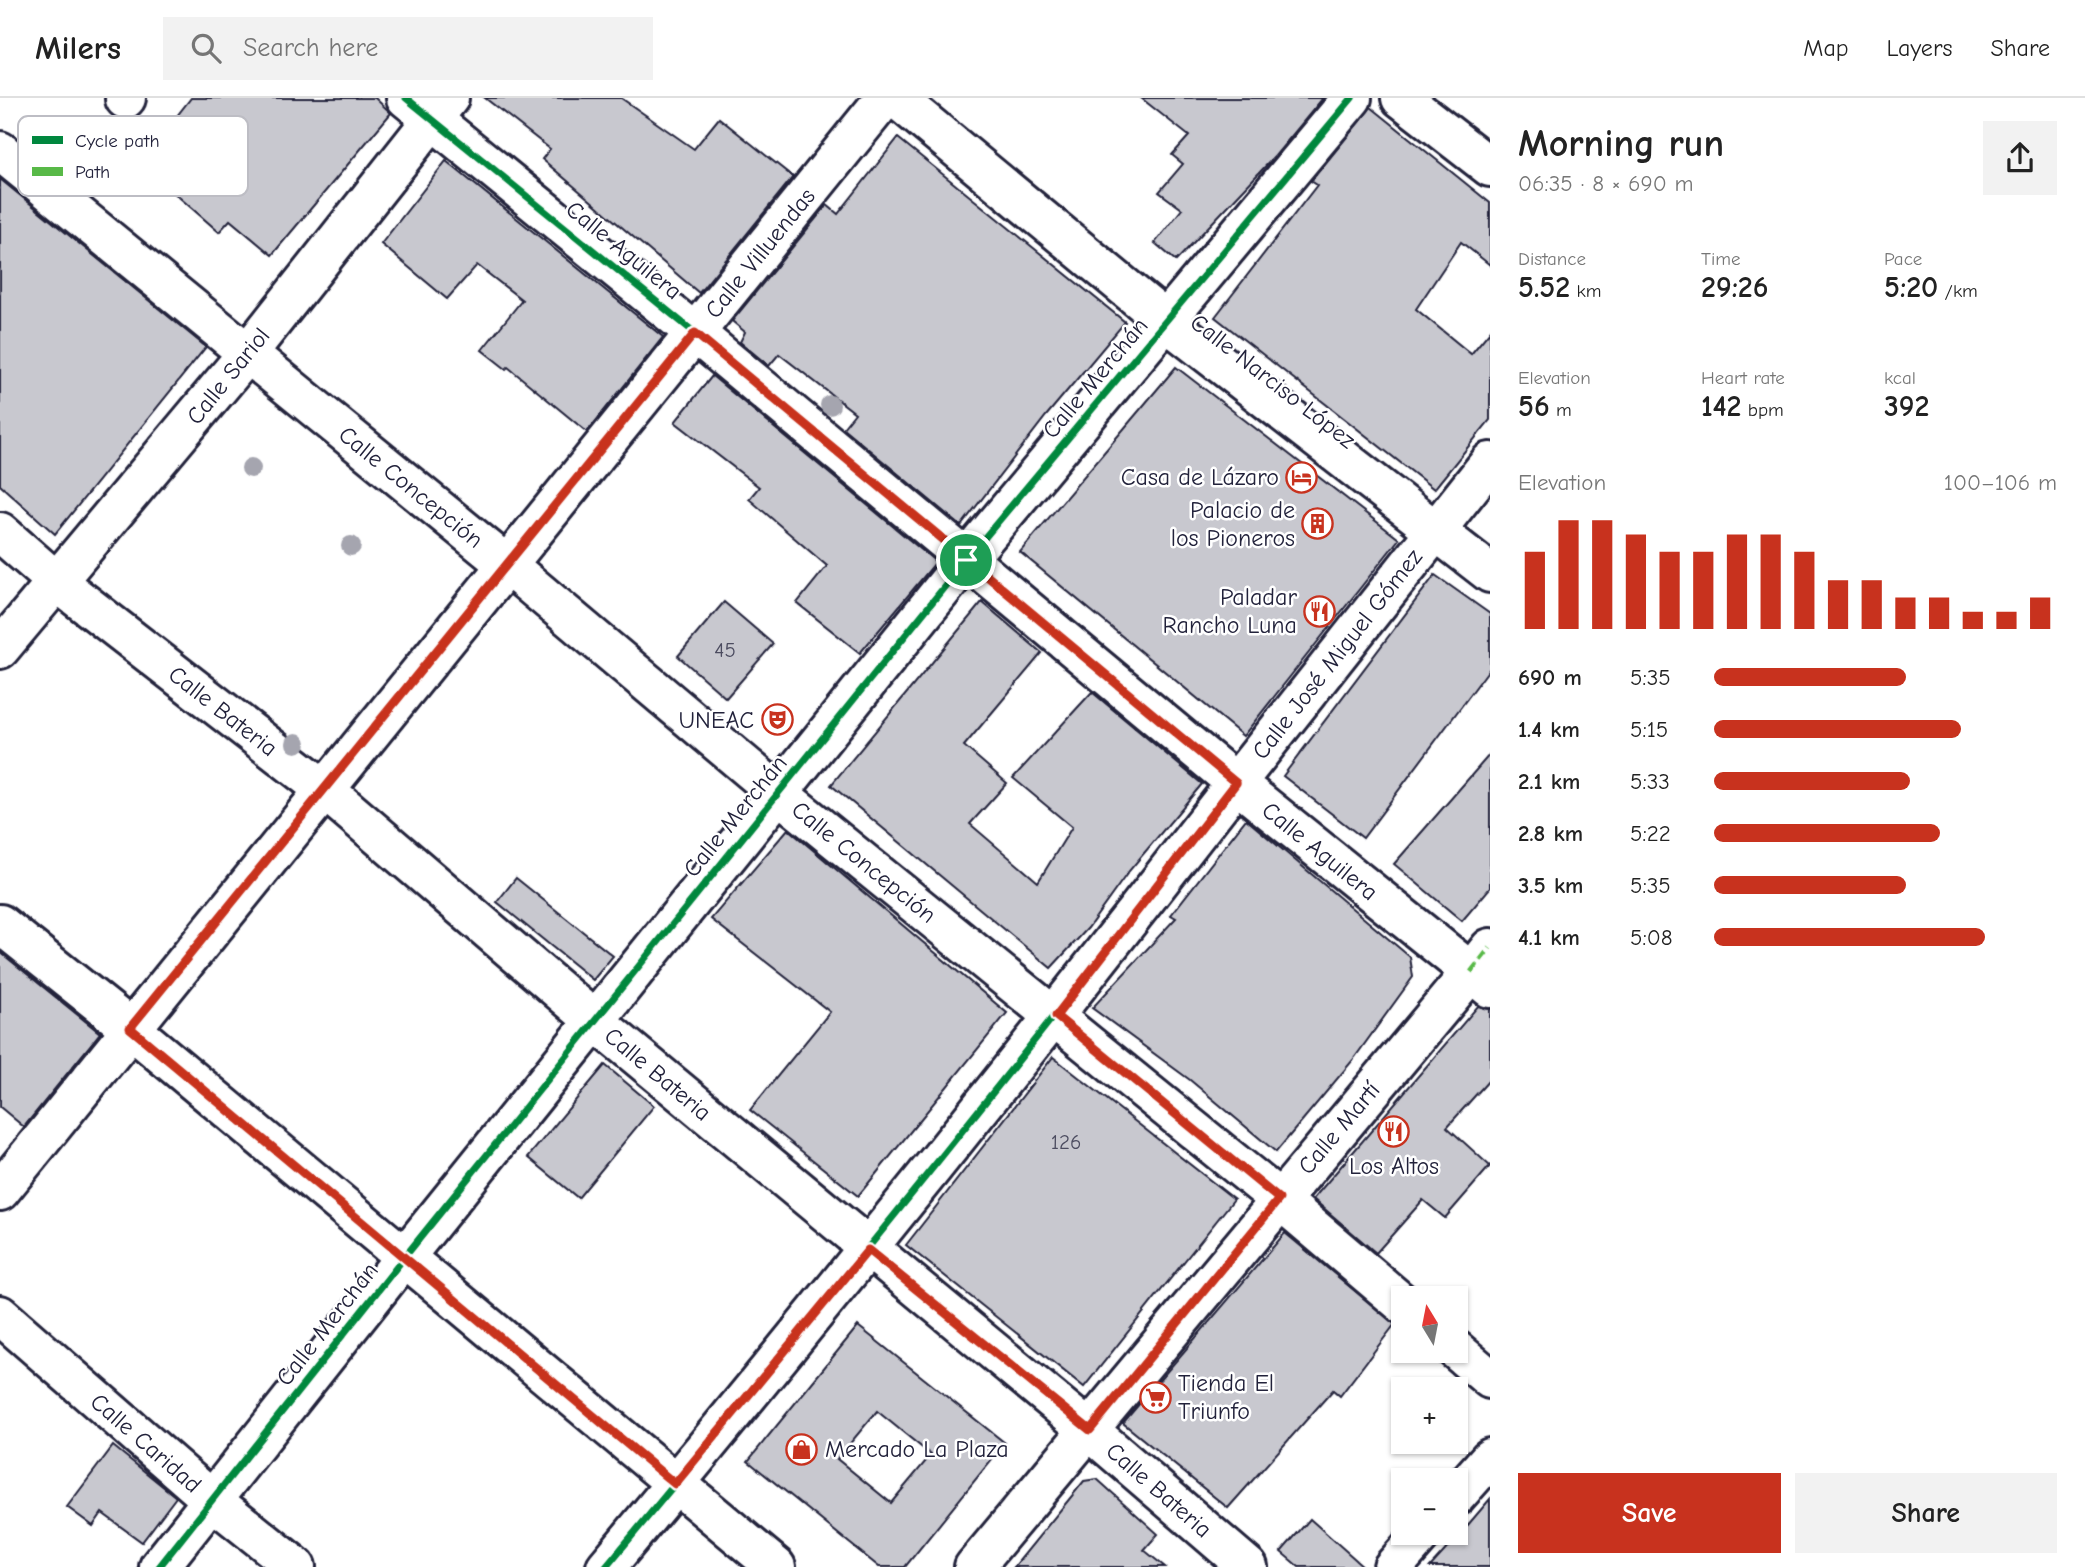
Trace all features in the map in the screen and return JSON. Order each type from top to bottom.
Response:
[{"type":"street","name":"Calle Villuendas","points":[[0,1191],[885,98]]},
{"type":"street","name":"Calle Narciso López","points":[[896,98],[1167,322],[1490,573]]},
{"type":"street","name":"Calle Merchán","points":[[159,1567],[403,1259],[966,560],[1352,98]]},
{"type":"street","points":[[1401,98],[1490,167]]},
{"type":"street","name":"Calle Aguilera","points":[[429,105],[695,333],[1236,783],[1484,969]]},
{"type":"street","name":"Calle Sariol","points":[[0,649],[247,354],[429,105]]},
{"type":"street","name":"Calle Concepción","points":[[0,151],[18,166]]},
{"type":"street","name":"Calle Concepción","points":[[55,196],[507,565],[778,793],[1279,1199],[1391,1294]]},
{"type":"street","name":"Calle José Miguel Gómez","points":[[606,1567],[868,1250],[1056,1016],[1490,462]]},
{"type":"street","name":"Calle Bateria","points":[[0,532],[57,582],[325,790],[868,1250],[1090,1430],[1248,1567]]},
{"type":"street","points":[[0,924],[130,1028],[403,1259],[776,1567]]},
{"type":"street","name":"Calle Martí","points":[[974,1567],[1279,1199],[1484,969]]},
{"type":"street","name":"Calle Caridad","points":[[0,1315],[212,1500],[296,1567]]},
{"type":"street","points":[[1468,1360],[1490,1379]]},
{"type":"street","points":[[1468,1483],[1490,1458]]},
{"type":"street","points":[[1393,1567],[1412,1545]]},
{"type":"building","points":[[191,98],[375,98],[391,113],[272,255],[230,220],[219,232],[178,196],[248,196],[248,116],[177,116]]},
{"type":"building","points":[[485,98],[621,98],[694,149],[719,118],[793,177],[699,293],[542,159],[550,149]]},
{"type":"building","points":[[1141,98],[1323,98],[1275,156],[1176,261],[1155,243],[1182,209],[1159,192],[1183,164],[1172,155],[1189,136]]},
{"type":"building","points":[[1371,107],[1490,203],[1490,265],[1461,242],[1416,309],[1471,354],[1490,331],[1490,420],[1434,489],[1215,317],[1317,185],[1311,181]]},
{"type":"building","points":[[898,138],[1125,322],[1046,416],[961,526],[843,428],[855,413],[779,354],[769,366],[740,342],[745,332],[732,321],[827,205],[838,214]]},
{"type":"building","points":[[446,161],[663,337],[587,432],[508,367],[506,369],[482,350],[522,300],[477,265],[447,299],[381,244]]},
{"type":"building","points":[[0,179],[206,347],[55,534],[0,485]]},
{"type":"building","points":[[1176,367],[1399,539],[1243,736],[1020,552]]},
{"type":"building","points":[[712,376],[936,562],[860,653],[797,603],[827,566],[749,499],[759,487],[675,422]]},
{"type":"building","points":[[1435,575],[1490,614],[1490,668],[1363,838],[1283,776]]},
{"type":"building","points":[[724,602],[773,644],[726,698],[678,656]]},
{"type":"building","points":[[982,602],[1042,653],[964,746],[1007,783],[970,824],[1038,882],[1072,827],[1013,778],[1092,692],[1202,784],[1129,871],[1088,928],[1051,968],[831,785]]},
{"type":"building","points":[[1490,754],[1490,888],[1462,921],[1394,864]]},
{"type":"building","points":[[1246,819],[1410,957],[1413,977],[1353,1060],[1276,1152],[1190,1080],[1092,1008],[1176,918],[1171,915]]},
{"type":"building","points":[[788,829],[1007,1013],[858,1196],[750,1110],[830,1012],[711,919]]},
{"type":"building","points":[[516,878],[613,956],[593,980],[497,902]]},
{"type":"building","points":[[0,952],[100,1033],[24,1127],[0,1107]]},
{"type":"building","points":[[1478,1006],[1490,1009],[1490,1079],[1447,1127],[1490,1166],[1445,1218],[1423,1200],[1376,1253],[1313,1199]]},
{"type":"building","points":[[1053,1057],[1234,1199],[1084,1387],[906,1245]]},
{"type":"building","points":[[605,1065],[654,1106],[578,1198],[528,1157]]},
{"type":"building","points":[[1285,1233],[1391,1321],[1391,1329],[1340,1396],[1333,1390],[1228,1508],[1123,1423]]},
{"type":"building","name":"Mercado La Plaza","points":[[858,1326],[1005,1443],[905,1567],[879,1567],[748,1461]],"holes":[[[877,1411],[931,1455],[891,1503],[837,1459]]]},
{"type":"building","points":[[113,1446],[176,1497],[142,1542],[102,1513],[93,1526],[67,1507]]},
{"type":"building","points":[[1097,1479],[1158,1534],[1144,1550],[1165,1567],[1014,1567],[1084,1481]]},
{"type":"building","points":[[1490,1499],[1490,1567],[1430,1567],[1450,1545],[1468,1545],[1468,1525]]},
{"type":"building","points":[[1310,1519],[1364,1567],[1299,1567],[1281,1552]]},
{"type":"marked path","points":[[1471,972],[1490,948]]},
{"type":"cycle path","points":[[406,98],[695,333],[1236,783],[925,1178],[606,1567]]},
{"type":"cycle path","points":[[159,1567],[403,1259],[966,560],[1352,98]]},
{"type":"place","name":"Casa de Lázaro","points":[[1302,477]]},
{"type":"place","name":"Palacio de los Pioneros","points":[[1318,524]]},
{"type":"place","name":"Paladar Rancho Luna","points":[[1320,611]]},
{"type":"place","name":"UNEAC","points":[[777,720]]},
{"type":"place","name":"Los Altos","points":[[1394,1132]]},
{"type":"place","name":"Tienda El Triunfo","points":[[1155,1397]]},
{"type":"place","name":"Mercado La Plaza","points":[[802,1449]]},
{"type":"route","points":[[695,333],[966,560],[1236,783],[1056,1016],[1279,1199],[1090,1430],[868,1250],[675,1484],[130,1028],[695,333]]}]
